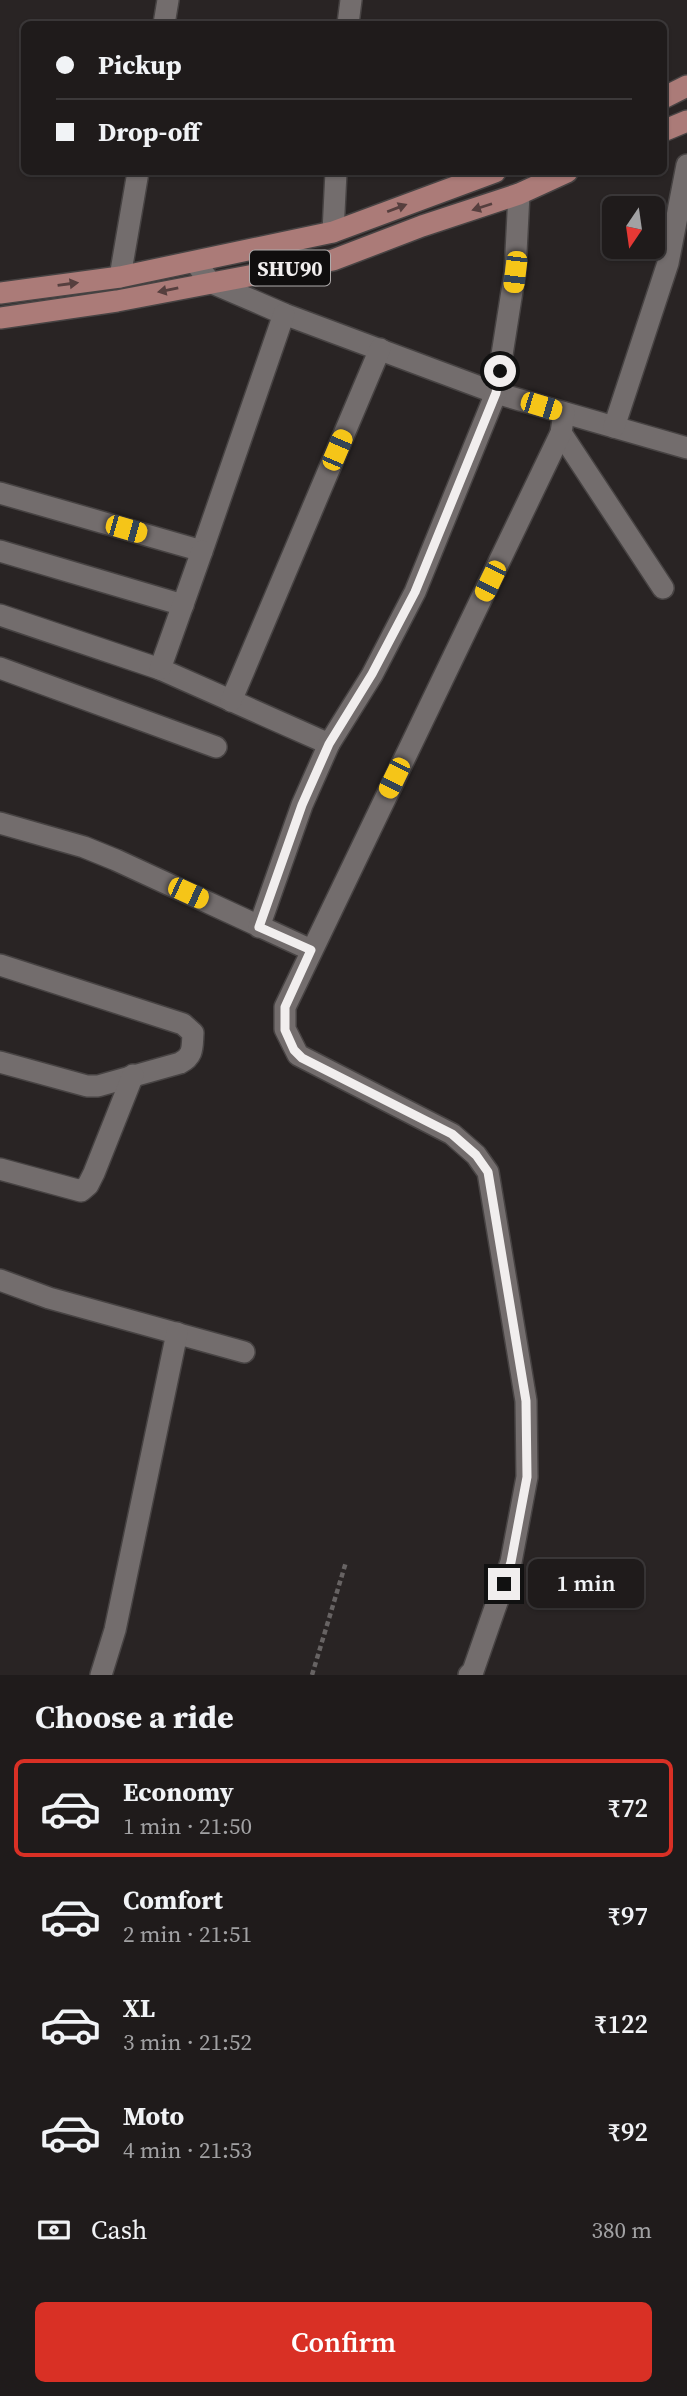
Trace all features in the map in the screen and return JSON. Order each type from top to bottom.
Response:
[{"type":"main road","points":[[667,96],[687,86]]},
{"type":"main road","points":[[667,129],[687,121]]},
{"type":"main road","points":[[0,293],[120,278],[333,232],[487,175]]},
{"type":"main road","name":"SHU90","points":[[0,318],[117,301],[333,260],[422,226],[519,194],[560,175]]},
{"type":"street","points":[[164,21],[168,0]]},
{"type":"street","points":[[348,21],[351,0]]},
{"type":"street","points":[[614,427],[668,263],[687,165]]},
{"type":"street","points":[[120,278],[137,175]]},
{"type":"street","points":[[333,232],[336,175]]},
{"type":"street","points":[[259,927],[302,805],[329,744],[372,674],[415,592],[496,393],[515,272],[519,194]]},
{"type":"street","points":[[195,262],[210,282],[284,314],[496,393],[562,423],[614,427],[687,448]]},
{"type":"street","points":[[160,669],[284,314]]},
{"type":"street","points":[[231,701],[380,349]]},
{"type":"street","points":[[562,423],[663,588]]},
{"type":"street","points":[[469,1675],[473,1671],[511,1562],[527,1477],[526,1401],[488,1172],[476,1155],[452,1134],[302,1058],[294,1050],[285,1030],[285,1007],[562,423]]},
{"type":"street","points":[[0,493],[202,551]]},
{"type":"street","points":[[0,551],[183,605]]},
{"type":"street","points":[[0,615],[160,669],[329,744]]},
{"type":"street","points":[[0,668],[216,747]]},
{"type":"street","points":[[0,822],[84,847],[117,860],[311,950]]},
{"type":"street","points":[[0,965],[183,1024],[193,1032],[192,1053],[189,1058],[180,1063],[98,1086],[87,1086],[0,1062]]},
{"type":"street","points":[[0,1169],[81,1191],[88,1185],[94,1173],[133,1075]]},
{"type":"street","points":[[0,1280],[49,1298],[244,1352]]},
{"type":"street","points":[[101,1675],[115,1630],[177,1333]]},
{"type":"path","points":[[312,1675],[346,1562]]},
{"type":"route","points":[[500,371],[496,393],[415,592],[372,674],[329,744],[302,805],[259,927],[311,950],[285,1007],[285,1030],[298,1055],[452,1134],[476,1155],[488,1172],[526,1401],[527,1477],[511,1562],[504,1584]]}]
